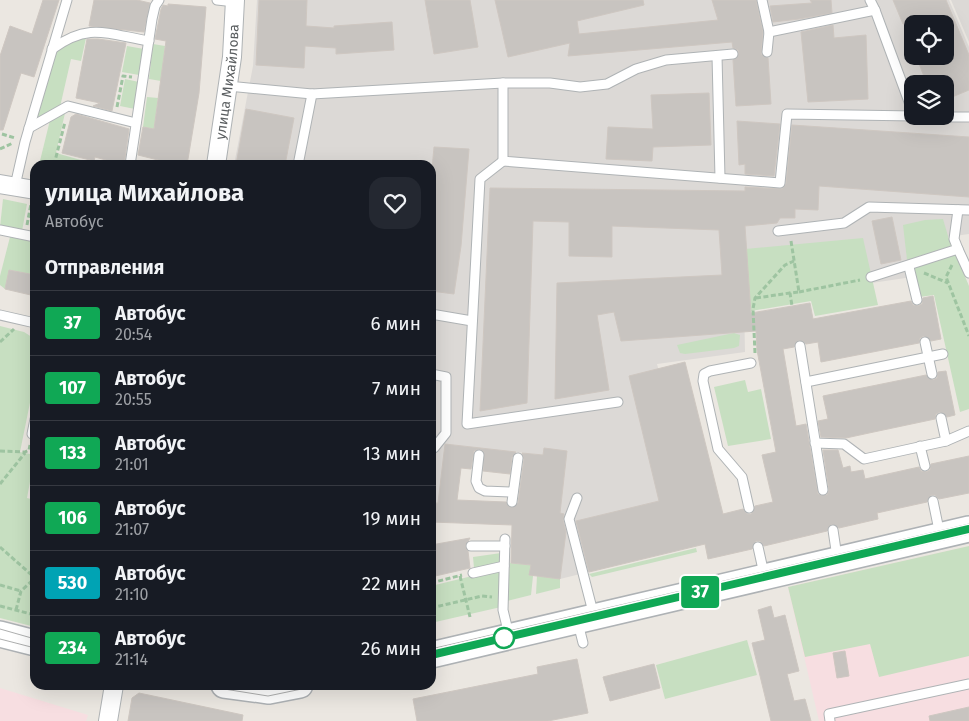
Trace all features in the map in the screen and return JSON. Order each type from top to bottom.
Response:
[{"type":"main road","points":[[436,654],[509,636],[585,627],[765,577],[969,530]]},
{"type":"main road","points":[[2,624],[30,640]]},
{"type":"main road","points":[[262,690],[274,690]]},
{"type":"street","name":"улица Михайлова","points":[[217,160],[228,86],[235,1]]},
{"type":"street","points":[[7,185],[30,193]]},
{"type":"street","points":[[108,721],[113,690]]},
{"type":"lane","points":[[7,185],[29,128],[67,0]]},
{"type":"lane","points":[[131,160],[155,6],[159,0]]},
{"type":"lane","points":[[217,0],[235,1]]},
{"type":"lane","points":[[762,0],[769,32],[767,52]]},
{"type":"lane","points":[[870,0],[904,88]]},
{"type":"lane","points":[[769,32],[875,10]]},
{"type":"lane","points":[[52,49],[68,37],[90,31],[149,41]]},
{"type":"lane","points":[[228,86],[312,94],[502,83],[580,87],[607,84],[636,69],[666,60],[733,54]]},
{"type":"lane","points":[[717,56],[720,178]]},
{"type":"lane","points":[[502,83],[503,161]]},
{"type":"lane","points":[[299,160],[312,94]]},
{"type":"lane","points":[[29,128],[68,106],[136,123]]},
{"type":"lane","points":[[618,402],[467,424],[480,179],[503,161],[780,183],[786,114],[904,116]]},
{"type":"lane","points":[[954,117],[969,117]]},
{"type":"lane","points":[[778,231],[844,223],[869,207],[969,210]]},
{"type":"lane","points":[[958,210],[954,239],[969,273]]},
{"type":"lane","points":[[0,230],[30,236]]},
{"type":"lane","points":[[871,278],[909,267],[958,249]]},
{"type":"lane","points":[[909,267],[917,300]]},
{"type":"lane","points":[[0,315],[30,322]]},
{"type":"lane","points":[[436,315],[472,321]]},
{"type":"lane","points":[[925,342],[932,374]]},
{"type":"lane","points":[[800,346],[823,490]]},
{"type":"lane","points":[[806,382],[943,354]]},
{"type":"lane","points":[[749,508],[742,477],[718,449],[703,381],[704,374],[710,371],[751,363]]},
{"type":"lane","points":[[436,375],[446,377],[446,433],[436,446]]},
{"type":"lane","points":[[941,418],[946,441]]},
{"type":"lane","points":[[815,443],[844,444],[864,459],[946,441],[969,431]]},
{"type":"lane","points":[[920,446],[925,466]]},
{"type":"lane","points":[[479,455],[476,481],[479,488],[485,491],[513,492]]},
{"type":"lane","points":[[512,502],[518,458]]},
{"type":"lane","points":[[577,498],[569,520],[585,627]]},
{"type":"lane","points":[[933,501],[940,536]]},
{"type":"lane","points":[[833,530],[838,560]]},
{"type":"lane","points":[[471,546],[505,542],[503,604],[509,636]]},
{"type":"lane","points":[[758,547],[765,577]]},
{"type":"lane","points":[[473,573],[504,566]]},
{"type":"lane","points":[[830,721],[829,714],[969,684]]},
{"type":"path","points":[[115,118],[123,76],[143,79]]},
{"type":"path","points":[[55,160],[68,106]]},
{"type":"path","points":[[0,149],[19,140]]},
{"type":"path","points":[[25,236],[30,213]]},
{"type":"path","points":[[790,229],[799,292]]},
{"type":"path","points":[[958,249],[946,278],[969,336]]},
{"type":"path","points":[[754,350],[753,310],[755,298],[785,266],[794,261]]},
{"type":"path","points":[[909,267],[948,283]]},
{"type":"path","points":[[755,298],[799,292],[871,278]]},
{"type":"path","points":[[790,293],[792,306]]},
{"type":"path","points":[[0,484],[30,447]]},
{"type":"path","points":[[0,451],[25,452]]},
{"type":"path","points":[[0,546],[30,573]]},
{"type":"path","points":[[436,582],[473,573]]},
{"type":"path","points":[[460,576],[470,617]]},
{"type":"path","points":[[16,610],[21,591],[30,583]]},
{"type":"path","points":[[0,585],[21,591]]},
{"type":"path","points":[[436,607],[488,596],[503,604]]},
{"type":"path","points":[[0,606],[30,614]]},
{"type":"path","points":[[2,624],[6,607]]},
{"type":"shaded area","points":[[257,0],[949,0],[969,47],[969,234],[933,239],[939,273],[744,302],[745,352],[657,364],[705,543],[560,579],[529,575],[543,455],[463,446],[436,510],[436,160],[235,160],[253,66]]},
{"type":"shaded area","points":[[951,0],[969,0],[969,42]]},
{"type":"shaded area","points":[[969,546],[969,721],[819,721],[788,587]]},
{"type":"shaded area","points":[[0,688],[88,715],[86,721],[0,721]]},
{"type":"green space","points":[[86,38],[81,61],[71,59],[60,107],[36,119],[56,49],[70,42]]},
{"type":"green space","points":[[153,44],[165,46],[161,81],[149,79]]},
{"type":"green space","points":[[127,46],[144,49],[139,75],[122,72]]},
{"type":"green space","points":[[125,79],[139,82],[135,109],[120,106]]},
{"type":"green space","points":[[147,97],[158,98],[154,129],[143,127]]},
{"type":"green space","points":[[65,113],[56,153],[81,160],[40,160],[50,120]]},
{"type":"green space","points":[[3,199],[27,204],[22,231],[0,227]]},
{"type":"green space","points":[[943,219],[951,246],[907,260],[903,225],[925,220]]},
{"type":"green space","points":[[10,237],[30,241],[30,274],[10,270],[5,289],[0,285],[0,276]]},
{"type":"green space","points":[[863,238],[878,305],[815,316],[811,301],[751,311],[745,249]]},
{"type":"green space","points":[[955,253],[969,286],[969,409],[960,412],[934,295],[919,297],[911,269]]},
{"type":"green space","points":[[0,326],[24,332],[30,336],[30,403],[20,452],[30,454],[30,482],[27,498],[30,499],[30,626],[0,618]]},
{"type":"green space","points":[[734,333],[740,335],[739,346],[734,348],[685,354],[680,353],[677,345]]},
{"type":"green space","points":[[745,380],[748,392],[761,389],[771,439],[728,446],[714,387]]},
{"type":"green space","points":[[969,546],[969,656],[879,677],[870,644],[805,657],[788,587]]},
{"type":"green space","points":[[696,548],[697,552],[592,577],[589,574]]},
{"type":"green space","points":[[501,553],[501,564],[474,568],[473,557]]},
{"type":"green space","points":[[510,563],[531,565],[529,575],[533,576],[531,595],[507,601]]},
{"type":"green space","points":[[501,569],[501,607],[436,622],[436,585]]},
{"type":"green space","points":[[537,576],[560,579],[560,588],[536,594]]},
{"type":"green space","points":[[747,640],[757,675],[665,699],[656,665]]},
{"type":"building","points":[[43,0],[59,0],[34,77],[21,73],[3,130],[0,130],[0,56],[10,26],[32,34]]},
{"type":"building","points":[[94,0],[137,0],[150,3],[144,32],[89,26]]},
{"type":"building","points":[[259,0],[307,0],[306,26],[334,28],[334,26],[392,22],[394,50],[336,54],[336,48],[305,46],[304,68],[256,65]]},
{"type":"building","points":[[425,0],[470,0],[478,47],[434,54]]},
{"type":"building","points":[[495,0],[643,0],[644,5],[577,21],[579,34],[718,20],[712,0],[756,0],[763,32],[761,54],[768,58],[771,104],[736,106],[733,60],[739,54],[738,50],[733,48],[732,42],[568,56],[570,43],[508,57]]},
{"type":"building","points":[[810,0],[831,0],[832,13],[773,22],[770,6],[812,3]]},
{"type":"building","points":[[893,0],[946,0],[952,15],[904,15],[903,24]]},
{"type":"building","points":[[168,4],[206,7],[199,93],[188,160],[158,160],[138,155],[143,127],[154,129],[166,41],[155,39],[161,9],[163,5],[168,6]]},
{"type":"building","points":[[954,19],[969,55],[969,90],[954,96],[954,75],[923,75],[920,65],[954,65]]},
{"type":"building","points":[[833,25],[834,38],[866,35],[868,99],[808,102],[801,32]]},
{"type":"building","points":[[87,39],[126,43],[112,111],[93,106],[100,103],[76,98]]},
{"type":"building","points":[[709,93],[711,145],[653,147],[652,161],[606,159],[608,127],[653,129],[651,95]]},
{"type":"building","points":[[246,109],[294,118],[286,160],[237,160]]},
{"type":"building","points":[[76,114],[129,129],[125,160],[106,160],[95,157],[94,160],[90,160],[62,153],[71,117]]},
{"type":"building","points":[[737,121],[780,124],[774,176],[745,174],[745,164],[739,165]]},
{"type":"building","points":[[792,125],[969,137],[969,197],[819,186],[818,210],[795,209],[795,218],[780,218],[777,223],[745,226],[751,313],[810,303],[813,319],[911,301],[913,305],[918,306],[922,304],[923,298],[933,296],[941,339],[931,341],[924,336],[920,338],[919,343],[821,362],[818,342],[806,344],[799,340],[794,347],[783,349],[796,426],[806,424],[818,494],[827,495],[829,490],[823,450],[838,450],[843,468],[850,466],[851,472],[863,470],[865,479],[919,467],[921,471],[926,472],[930,470],[931,464],[969,456],[969,493],[939,499],[935,495],[931,495],[927,502],[877,513],[878,519],[839,528],[832,524],[827,531],[764,546],[760,541],[756,541],[752,549],[708,559],[705,544],[589,572],[576,521],[659,501],[629,376],[685,362],[723,514],[743,509],[747,514],[751,514],[755,506],[773,502],[762,455],[776,452],[757,350],[756,331],[621,341],[614,312],[597,315],[609,390],[555,399],[557,283],[722,275],[719,230],[612,226],[612,257],[569,256],[569,222],[533,221],[527,403],[480,411],[490,188],[745,191],[745,187],[782,189],[786,184]]},
{"type":"building","points":[[434,147],[469,149],[461,246],[454,294],[436,292],[436,160],[433,160]]},
{"type":"building","points":[[892,217],[901,260],[881,264],[872,221]]},
{"type":"building","points":[[9,270],[30,274],[30,295],[5,289]]},
{"type":"building","points":[[946,371],[955,415],[947,417],[940,412],[936,414],[935,419],[846,438],[821,437],[818,421],[828,419],[823,396],[926,375],[933,380],[937,378],[938,372]]},
{"type":"building","points":[[445,444],[516,452],[512,457],[510,474],[483,471],[484,452],[479,449],[474,451],[471,469],[461,468],[457,500],[506,502],[512,508],[518,503],[524,459],[522,453],[543,455],[544,448],[567,451],[560,513],[564,514],[563,520],[566,532],[560,579],[529,575],[531,565],[511,563],[512,525],[436,522],[436,503],[438,503]]},
{"type":"building","points":[[470,538],[465,546],[468,551],[470,568],[436,576],[436,544]]},
{"type":"building","points":[[771,606],[774,618],[785,615],[799,671],[787,674],[794,701],[805,699],[811,721],[771,721],[752,643],[765,640],[758,610]]},
{"type":"building","points":[[845,651],[849,676],[837,678],[833,653]]},
{"type":"building","points":[[577,659],[588,713],[548,721],[417,721],[413,699],[538,674],[537,667]]},
{"type":"building","points":[[654,664],[660,688],[610,701],[603,677]]},
{"type":"building","points":[[139,693],[243,715],[242,721],[128,721],[132,698]]},
{"type":"building","points":[[969,707],[969,721],[930,721],[929,716]]},
{"type":"tram line","points":[[436,648],[969,524]]},
{"type":"tram line","points":[[436,658],[969,534]]},
{"type":"tram line","points":[[0,629],[30,638]]},
{"type":"tram line","points":[[0,639],[30,647]]},
{"type":"tram line","points":[[230,690],[268,696],[297,690]]},
{"type":"bus line","name":"37","points":[[436,654],[969,529]]}]
